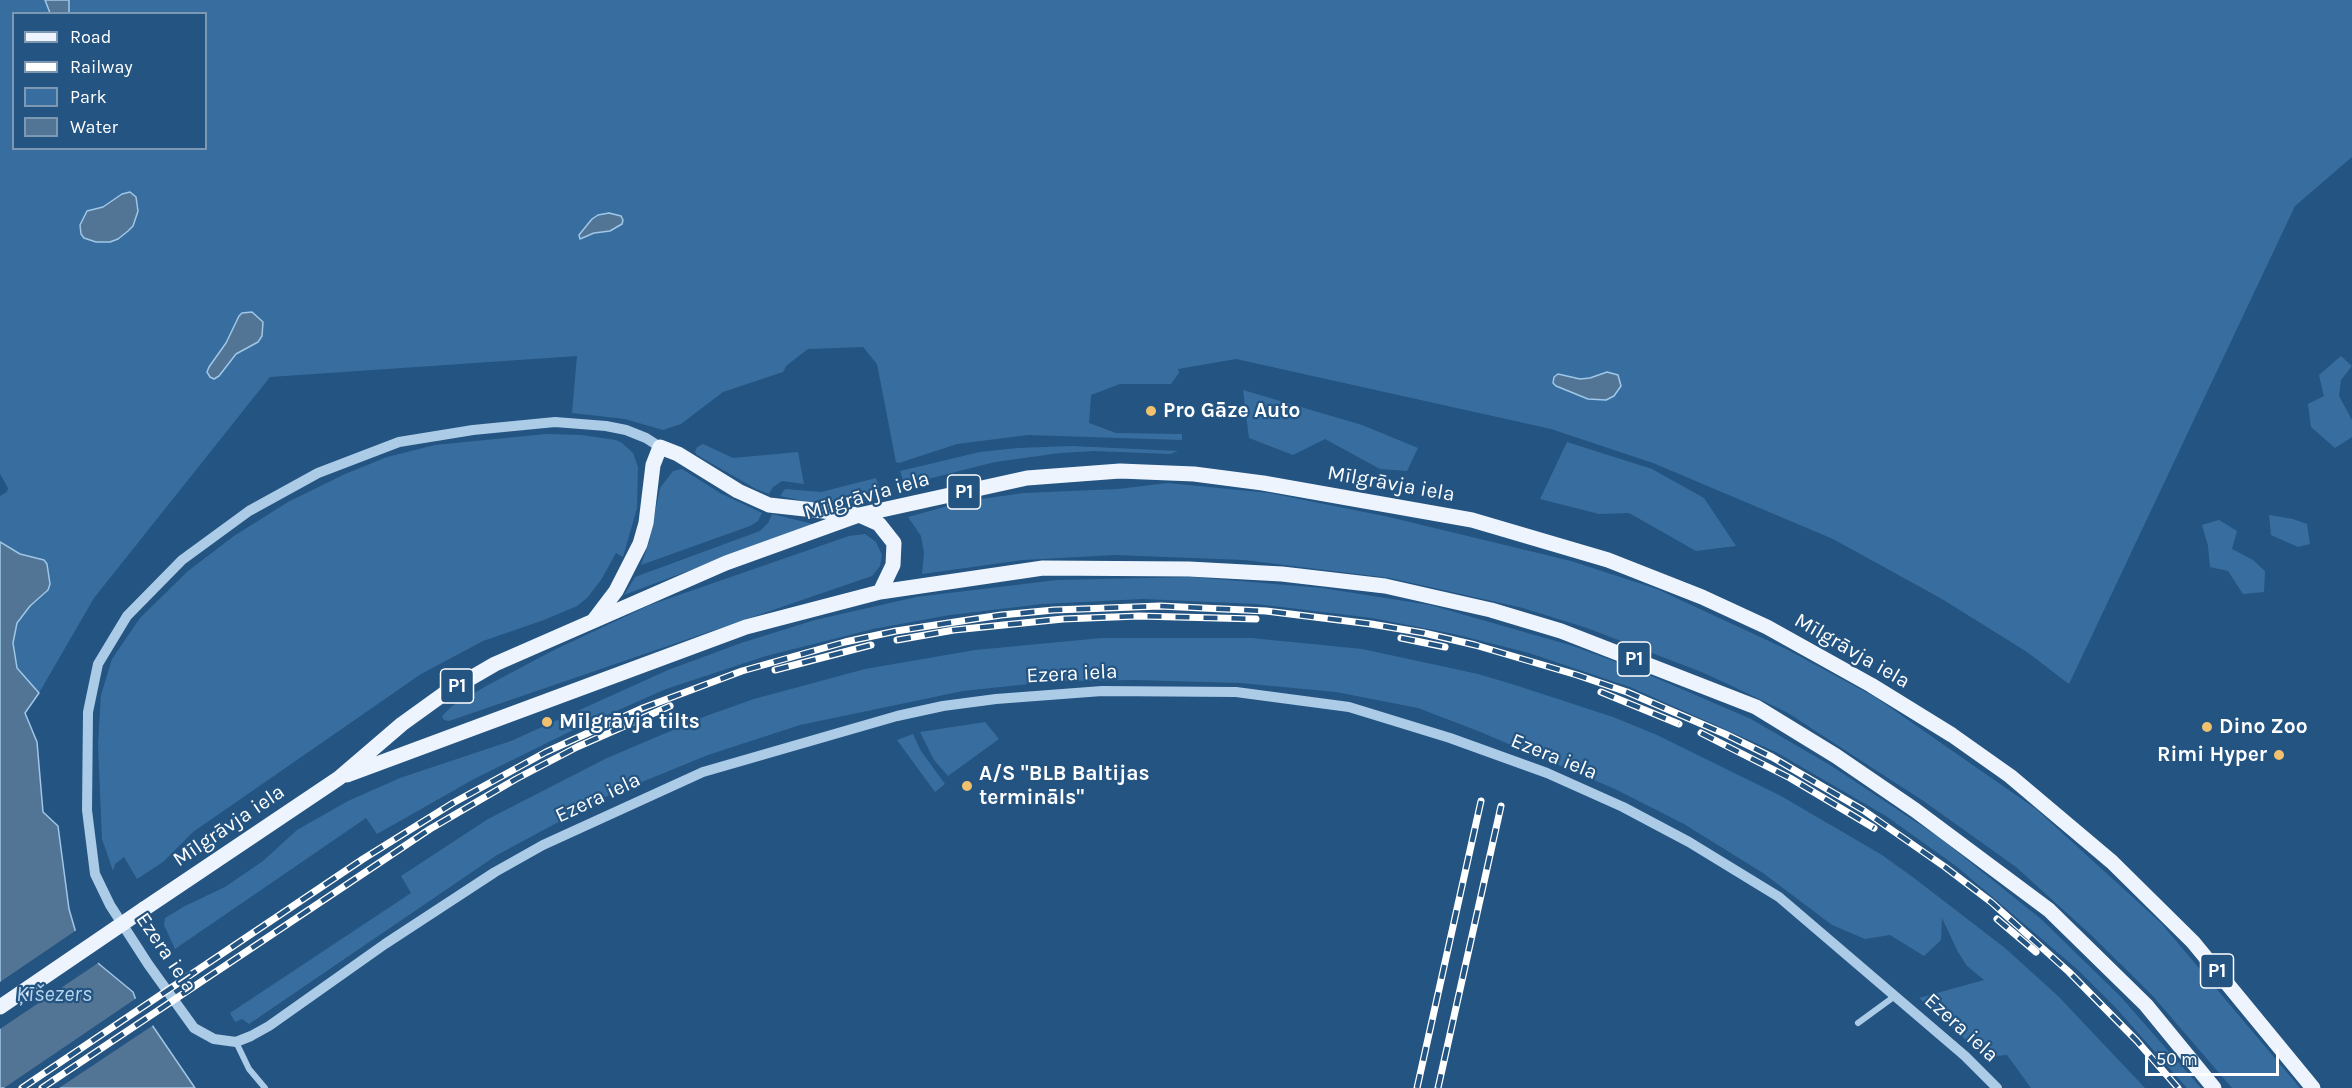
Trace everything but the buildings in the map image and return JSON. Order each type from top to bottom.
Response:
[{"type":"main road","points":[[593,621],[616,591],[640,544],[646,523],[653,465],[660,447],[678,454],[738,491],[769,505],[859,515],[879,524],[894,543],[893,565],[880,592]]},
{"type":"main road","name":"Mīlgrāvja iela","points":[[0,1007],[339,778],[402,724],[445,693],[495,664],[726,563],[859,515],[1027,478],[1120,471],[1194,474],[1263,483],[1472,520],[1608,561],[1702,597],[1767,627],[1871,685],[1952,735],[2010,776],[2112,862],[2193,942],[2313,1088]]},
{"type":"main road","name":"Mīlgrāvja iela","points":[[339,778],[746,627],[880,592],[1043,568],[1258,572],[1385,586],[1491,610],[1561,630],[1756,707],[1836,756],[1915,810],[2049,910],[2146,1005],[2214,1088]]},
{"type":"street","name":"Ezera iela","points":[[660,447],[626,430],[555,422],[473,430],[399,442],[318,473],[249,511],[182,560],[127,616],[98,664],[88,712],[87,810],[95,874],[110,905],[194,1028],[214,1039],[236,1042],[269,1026],[385,944],[495,872],[543,845],[703,772],[897,716],[944,706],[996,699],[1102,691],[1236,692],[1348,707],[1450,738],[1572,783],[1689,842],[1779,897],[1896,995],[1965,1056],[1997,1088]]},
{"type":"street","points":[[1858,1023],[1896,995]]},
{"type":"street","points":[[236,1042],[249,1069],[265,1088]]},
{"type":"green space","points":[[0,0],[2352,0],[2352,157],[2295,206],[2069,684],[2027,652],[1942,599],[1833,539],[1653,463],[1551,429],[1236,359],[1178,369],[1179,373],[1171,384],[1120,384],[1091,395],[1089,423],[1116,433],[1182,434],[1182,440],[1028,435],[957,444],[899,463],[896,462],[877,364],[863,347],[808,349],[786,366],[783,372],[723,392],[681,424],[663,430],[625,419],[572,413],[577,356],[270,377],[94,598],[39,693],[17,668],[13,643],[17,623],[30,606],[44,595],[50,584],[47,564],[38,558],[20,554],[0,542],[0,496],[7,492],[8,488],[0,474]]},
{"type":"green space","points":[[2341,356],[2352,366],[2341,380],[2339,396],[2352,420],[2352,437],[2335,448],[2311,427],[2308,404],[2324,396],[2319,375]]},
{"type":"green space","points":[[1243,390],[1362,425],[1418,448],[1407,471],[1380,469],[1325,439],[1293,455],[1249,438]]},
{"type":"green space","points":[[546,434],[581,435],[616,440],[633,453],[638,467],[637,508],[623,557],[616,553],[601,580],[587,598],[577,606],[544,620],[483,641],[421,674],[193,832],[163,862],[137,879],[124,857],[115,864],[113,871],[102,839],[98,744],[101,695],[112,659],[140,618],[188,571],[234,536],[288,502],[345,474],[387,457],[435,445]]},
{"type":"green space","points":[[1567,442],[1652,469],[1704,498],[1736,546],[1696,551],[1629,513],[1599,514],[1540,499]]},
{"type":"green space","points":[[703,444],[733,458],[798,452],[804,484],[782,481],[773,487],[769,494],[756,489],[697,455],[695,452],[697,447]]},
{"type":"green space","points":[[1072,446],[1178,451],[1170,454],[1094,451],[1060,453],[995,462],[912,483],[903,480],[900,471],[980,452]]},
{"type":"green space","points":[[682,469],[720,493],[762,513],[758,521],[750,526],[641,565],[649,542],[660,488],[673,471]]},
{"type":"green space","points":[[876,478],[879,487],[874,495],[865,501],[851,504],[813,503],[780,496],[785,489],[821,492]]},
{"type":"green space","points":[[1168,483],[1269,493],[1389,517],[1571,561],[1657,589],[1786,649],[1875,697],[2036,809],[2161,923],[2300,1088],[2232,1088],[2152,995],[2090,934],[2016,867],[1922,800],[1788,713],[1704,673],[1587,628],[1523,608],[1390,578],[1244,560],[1115,555],[1023,560],[922,574],[924,553],[921,536],[908,517],[966,501],[1024,493],[1118,489]]},
{"type":"green space","points":[[772,514],[813,524],[624,595],[635,577],[760,531],[768,523]]},
{"type":"green space","points":[[2269,515],[2307,524],[2310,544],[2298,547],[2271,535]]},
{"type":"green space","points":[[2219,520],[2237,531],[2232,549],[2253,560],[2265,571],[2264,592],[2243,594],[2228,571],[2210,567],[2208,546],[2202,525]]},
{"type":"green space","points":[[865,534],[876,542],[882,555],[880,566],[872,576],[449,721],[444,720],[442,716],[452,706],[488,685],[554,650],[650,605],[849,536]]},
{"type":"green space","points":[[1192,577],[1322,588],[1430,605],[1573,646],[1635,669],[1751,719],[1830,765],[1940,838],[2041,919],[2120,996],[2201,1088],[2187,1088],[2116,1008],[2077,969],[1956,866],[1886,816],[1776,752],[1630,687],[1529,653],[1454,634],[1372,618],[1257,604],[1143,599],[1042,604],[950,615],[873,629],[766,656],[666,689],[569,732],[474,779],[377,834],[366,818],[175,949],[164,925],[165,918],[225,887],[263,861],[297,830],[348,801],[400,778],[511,741],[668,670],[741,643],[815,620],[916,597],[1057,580]]},
{"type":"green space","points":[[1102,638],[1251,638],[1362,649],[1478,674],[1613,717],[1657,735],[1781,796],[1882,855],[1914,878],[2005,948],[2058,996],[2145,1088],[2031,1088],[2007,1055],[1985,1057],[1919,998],[1984,980],[1967,966],[1942,918],[1941,940],[1924,956],[1890,935],[1865,939],[1832,925],[1763,873],[1684,824],[1615,789],[1478,731],[1418,708],[1336,692],[1240,683],[1136,680],[1057,681],[963,691],[800,725],[708,755],[605,797],[497,855],[249,1024],[242,1019],[235,1022],[230,1013],[411,893],[401,876],[488,819],[607,758],[706,716],[754,699],[865,669],[975,650]]},
{"type":"green space","points":[[985,722],[999,739],[948,776],[934,760],[920,732]]},
{"type":"green space","points":[[913,734],[921,751],[945,784],[935,792],[897,740]]},
{"type":"water","points":[[45,0],[69,0],[69,12],[50,12]]},
{"type":"water","points":[[130,192],[136,197],[138,211],[133,226],[128,231],[110,242],[96,242],[84,238],[80,225],[87,211],[103,207],[122,194]]},
{"type":"water","points":[[609,213],[621,216],[622,224],[610,231],[594,233],[580,239],[579,235],[592,219]]},
{"type":"water","points":[[252,312],[263,322],[262,336],[258,342],[236,354],[219,376],[214,379],[210,377],[207,372],[209,367],[226,343],[239,316],[242,313]]},
{"type":"water","points":[[1607,372],[1618,375],[1621,386],[1614,396],[1606,400],[1588,399],[1553,383],[1554,377],[1558,374],[1580,379]]},
{"type":"water","name":"Ķīšezers","points":[[0,542],[20,554],[44,560],[47,564],[50,584],[48,590],[30,606],[17,623],[13,643],[17,668],[39,693],[25,713],[37,742],[43,812],[58,826],[69,909],[76,933],[99,964],[133,992],[137,1003],[195,1088],[0,1088]]},
{"type":"pier","points":[[78,929],[101,961],[0,1029],[0,982]]},
{"type":"pier","points":[[138,997],[155,1024],[59,1088],[4,1088]]},
{"type":"railway","points":[[22,1088],[363,859],[453,803],[546,752],[643,708],[742,671],[845,642],[896,631],[1001,615],[1054,610],[1160,606],[1266,611],[1424,633],[1475,645],[1577,675],[1627,692],[1725,734],[1772,757],[1863,810],[1991,902],[2069,972],[2137,1041],[2178,1088]]},
{"type":"railway","points":[[897,640],[954,630],[1063,619],[1139,616],[1256,619]]},
{"type":"railway","points":[[1401,638],[1445,647]]},
{"type":"railway","points":[[775,670],[871,645]]},
{"type":"railway","points":[[1601,692],[1679,724]]},
{"type":"railway","points":[[42,1088],[430,829],[577,747],[670,706]]},
{"type":"railway","points":[[1701,733],[1790,778],[1874,828]]},
{"type":"railway","points":[[1417,1088],[1481,801]]},
{"type":"railway","points":[[1438,1088],[1501,806]]},
{"type":"railway","points":[[1997,919],[2036,952]]},
{"type":"place","name":"Pro Gāze Auto","points":[[1151,411]]},
{"type":"place","name":"Mīlgrāvja tilts","points":[[547,722]]},
{"type":"place","name":"Dino Zoo","points":[[2207,727]]},
{"type":"place","name":"Rimi Hyper","points":[[2279,755]]},
{"type":"place","name":"A/S \"BLB Baltijas termināls\"","points":[[967,786]]}]
